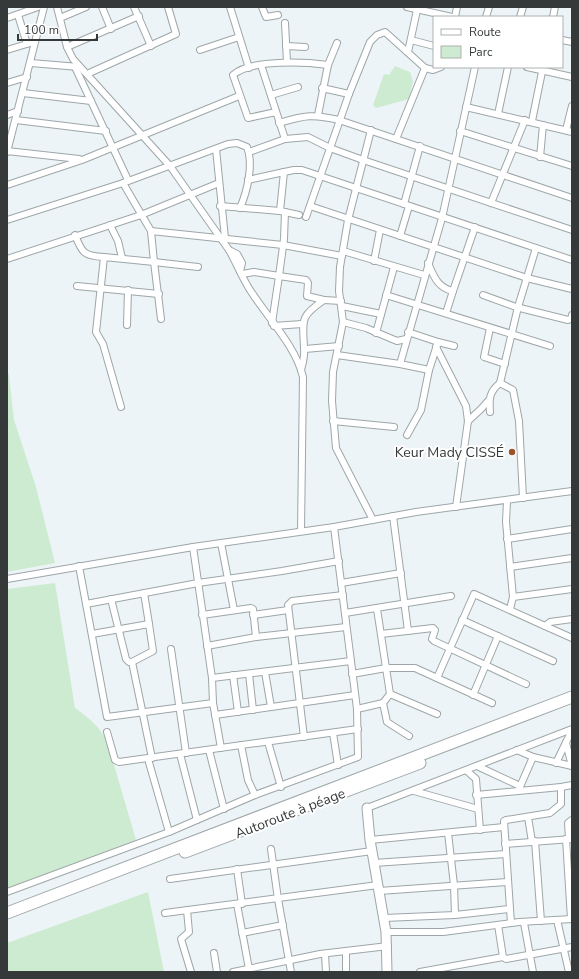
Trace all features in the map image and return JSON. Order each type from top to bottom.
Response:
[{"type":"highway","points":[[7,913],[572,697]]},
{"type":"highway","name":"Autoroute à péage","points":[[7,920],[572,705]]},
{"type":"street","points":[[7,18],[38,7]]},
{"type":"street","points":[[44,7],[31,63],[7,151],[82,160]]},
{"type":"street","points":[[57,7],[67,47],[78,67],[91,101],[106,131],[141,215],[151,231],[161,319]]},
{"type":"street","points":[[60,18],[86,7]]},
{"type":"street","points":[[102,7],[111,29]]},
{"type":"street","points":[[134,7],[139,16],[150,46]]},
{"type":"street","points":[[87,74],[176,34],[168,7]]},
{"type":"street","points":[[230,7],[248,68]]},
{"type":"street","points":[[262,7],[266,17],[278,15]]},
{"type":"street","points":[[407,7],[447,16]]},
{"type":"street","points":[[408,52],[417,10]]},
{"type":"street","points":[[21,12],[27,44]]},
{"type":"street","points":[[67,47],[139,16]]},
{"type":"street","points":[[285,23],[287,62]]},
{"type":"street","points":[[306,217],[339,120],[370,42],[377,35],[385,32],[426,68],[432,70],[438,68]]},
{"type":"street","points":[[200,50],[240,37]]},
{"type":"street","points":[[410,40],[433,46]]},
{"type":"street","points":[[7,50],[35,42]]},
{"type":"street","points":[[318,115],[322,88],[328,65],[338,43]]},
{"type":"street","points":[[286,46],[305,47]]},
{"type":"street","points":[[276,112],[248,118],[239,96],[233,75],[248,68],[287,62],[307,62],[328,65]]},
{"type":"street","points":[[31,63],[78,67],[87,74],[144,136],[170,166],[223,238],[229,250],[237,254],[242,266],[241,272],[251,291],[302,370]]},
{"type":"street","points":[[261,65],[285,140]]},
{"type":"street","points":[[396,139],[426,68]]},
{"type":"street","points":[[400,364],[424,275],[442,218],[475,68]]},
{"type":"street","points":[[498,114],[508,68]]},
{"type":"street","points":[[532,121],[543,69],[572,77]]},
{"type":"street","points":[[7,83],[27,77]]},
{"type":"street","points":[[271,95],[298,87]]},
{"type":"street","points":[[322,88],[349,94]]},
{"type":"street","points":[[23,93],[91,101]]},
{"type":"street","points":[[7,185],[82,160],[239,96]]},
{"type":"street","points":[[466,107],[532,121],[569,131],[572,106]]},
{"type":"street","points":[[7,115],[18,111]]},
{"type":"street","points":[[279,123],[300,117],[318,115],[339,120],[572,198]]},
{"type":"street","points":[[16,120],[106,131]]},
{"type":"street","points":[[491,203],[525,120]]},
{"type":"street","points":[[540,157],[543,125]]},
{"type":"street","points":[[370,130],[357,189],[348,220],[343,254],[339,291],[342,304],[343,322],[333,372],[333,421],[336,448],[372,520]]},
{"type":"street","points":[[460,131],[572,166]]},
{"type":"street","points":[[249,152],[285,140],[308,137],[330,148],[363,160],[572,230]]},
{"type":"street","points":[[7,220],[237,143],[247,147],[249,152],[247,191],[240,208]]},
{"type":"street","points":[[400,236],[412,176],[420,146]]},
{"type":"street","points":[[216,149],[223,238]]},
{"type":"street","points":[[248,180],[294,170],[302,170],[442,218],[475,227],[572,260]]},
{"type":"street","points":[[273,324],[283,245],[284,172]]},
{"type":"street","points":[[7,259],[141,215],[219,183]]},
{"type":"street","points":[[220,206],[283,211],[299,215]]},
{"type":"street","points":[[310,206],[348,220],[433,246],[527,278],[572,289]]},
{"type":"street","points":[[110,225],[118,241],[122,258]]},
{"type":"street","points":[[446,313],[475,227]]},
{"type":"street","points":[[374,261],[380,230]]},
{"type":"street","points":[[151,231],[283,245],[343,254],[424,275]]},
{"type":"street","points":[[75,236],[81,250],[91,256],[122,258],[198,268]]},
{"type":"street","points":[[490,412],[489,400],[491,391],[500,383],[518,307],[536,248]]},
{"type":"street","points":[[104,257],[99,287],[96,332],[103,344],[121,407]]},
{"type":"street","points":[[428,263],[440,285],[444,289],[453,291]]},
{"type":"street","points":[[376,333],[394,267]]},
{"type":"street","points":[[241,272],[254,272],[306,280],[308,283],[308,296],[381,314]]},
{"type":"street","points":[[77,286],[159,294]]},
{"type":"street","points":[[127,325],[128,290]]},
{"type":"street","points":[[386,295],[550,346]]},
{"type":"street","points":[[483,296],[568,320],[571,319],[572,315]]},
{"type":"street","points":[[301,531],[304,386],[302,370],[304,349],[302,324],[308,314],[324,300]]},
{"type":"street","points":[[343,322],[397,341],[406,339]]},
{"type":"street","points":[[273,324],[302,324]]},
{"type":"street","points":[[490,328],[484,357],[505,364]]},
{"type":"street","points":[[408,332],[437,344],[454,346]]},
{"type":"street","points":[[407,435],[421,410],[428,370],[437,344]]},
{"type":"street","points":[[437,344],[466,406],[468,421],[456,507]]},
{"type":"street","points":[[304,349],[339,346]]},
{"type":"street","points":[[337,355],[400,364],[428,370]]},
{"type":"street","points":[[500,383],[512,389],[519,421],[523,498]]},
{"type":"street","points":[[468,421],[481,410],[489,400]]},
{"type":"street","points":[[333,421],[394,427]]},
{"type":"street","points":[[7,579],[193,547],[334,527],[393,516],[572,491]]},
{"type":"street","points":[[507,501],[507,539],[513,597],[510,609]]},
{"type":"street","points":[[393,516],[408,631]]},
{"type":"street","points":[[7,892],[170,832],[255,795],[281,787],[358,757],[357,709],[334,527]]},
{"type":"street","points":[[507,539],[572,529]]},
{"type":"street","points":[[221,543],[234,610]]},
{"type":"street","points":[[193,547],[212,678],[213,704],[222,748]]},
{"type":"street","points":[[510,567],[572,558]]},
{"type":"street","points":[[86,604],[198,583],[338,561]]},
{"type":"street","points":[[79,566],[106,715],[109,717],[213,704]]},
{"type":"street","points":[[341,583],[401,573]]},
{"type":"street","points":[[513,597],[572,589]]},
{"type":"street","points":[[132,662],[153,651],[144,593]]},
{"type":"street","points":[[437,678],[474,594],[572,638]]},
{"type":"street","points":[[304,737],[288,605],[292,601],[343,595]]},
{"type":"street","points":[[345,613],[451,596]]},
{"type":"street","points":[[112,599],[126,659],[129,662],[132,662]]},
{"type":"street","points":[[202,615],[251,608],[256,637]]},
{"type":"street","points":[[357,709],[383,703],[390,694],[377,608]]},
{"type":"street","points":[[253,615],[288,610]]},
{"type":"street","points":[[545,626],[550,622],[572,619]]},
{"type":"street","points":[[462,620],[552,661]]},
{"type":"street","points":[[92,634],[149,624]]},
{"type":"street","points":[[207,646],[256,637],[346,627]]},
{"type":"street","points":[[381,634],[433,628],[435,630],[432,640],[526,684]]},
{"type":"street","points":[[473,695],[498,636]]},
{"type":"street","points":[[171,649],[179,708],[183,754],[197,820]]},
{"type":"street","points":[[212,678],[351,661]]},
{"type":"street","points":[[132,662],[143,713],[150,758],[170,832]]},
{"type":"street","points":[[352,674],[386,668],[415,668],[492,703]]},
{"type":"street","points":[[265,672],[271,707]]},
{"type":"street","points":[[248,674],[252,710]]},
{"type":"street","points":[[233,675],[238,712]]},
{"type":"street","points":[[390,694],[437,714]]},
{"type":"street","points":[[215,715],[355,695]]},
{"type":"street","points":[[383,703],[387,722],[409,736]]},
{"type":"street","points":[[107,732],[117,762],[358,729]]},
{"type":"street","points":[[556,763],[572,729]]},
{"type":"street","points":[[387,972],[388,946],[370,840],[367,808],[572,729]]},
{"type":"street","points":[[333,733],[338,765]]},
{"type":"street","points":[[268,742],[281,787]]},
{"type":"street","points":[[517,750],[533,757],[572,766],[566,743]]},
{"type":"street","points":[[241,745],[248,780],[255,795]]},
{"type":"street","points":[[209,750],[224,808]]},
{"type":"street","points":[[519,788],[533,757]]},
{"type":"street","points":[[477,766],[519,788]]},
{"type":"street","points":[[467,770],[475,777],[480,830]]},
{"type":"street","points":[[476,795],[519,788],[562,787],[572,784]]},
{"type":"street","points":[[511,924],[504,827],[506,820],[528,818],[550,813],[556,809],[562,799],[562,787]]},
{"type":"street","points":[[414,790],[478,810]]},
{"type":"street","points":[[528,818],[534,842],[541,921]]},
{"type":"street","points":[[386,932],[444,932],[524,922],[572,919],[568,823],[572,820]]},
{"type":"street","points":[[370,840],[504,827]]},
{"type":"street","points":[[448,833],[454,885],[455,915]]},
{"type":"street","points":[[506,844],[569,839]]},
{"type":"street","points":[[271,849],[278,899],[292,972]]},
{"type":"street","points":[[170,879],[372,851]]},
{"type":"street","points":[[374,863],[451,859],[506,854]]},
{"type":"street","points":[[237,869],[242,933],[249,969]]},
{"type":"street","points":[[165,913],[378,888],[507,882]]},
{"type":"street","points":[[384,918],[455,915],[510,909]]},
{"type":"street","points":[[187,910],[189,932],[181,939],[191,972]]},
{"type":"street","points":[[557,920],[563,949],[570,972]]},
{"type":"street","points":[[524,922],[533,972]]},
{"type":"street","points":[[242,933],[283,925]]},
{"type":"street","points":[[498,925],[503,957]]},
{"type":"street","points":[[233,972],[325,954],[388,946]]},
{"type":"street","points":[[420,972],[442,970],[503,957],[508,960],[572,947]]},
{"type":"street","points":[[346,951],[346,972]]},
{"type":"street","points":[[214,953],[217,972]]},
{"type":"street","points":[[325,954],[326,972]]},
{"type":"green space","points":[[395,66],[410,72],[413,81],[409,99],[376,108],[373,105],[384,74],[389,75]]},
{"type":"green space","points":[[7,371],[9,375],[14,420],[36,487],[55,563],[7,572]]},
{"type":"green space","points":[[55,583],[75,708],[85,715],[101,731],[107,741],[136,840],[7,888],[7,589]]},
{"type":"green space","points":[[148,892],[164,972],[7,972],[7,943]]},
{"type":"place","name":"Keur Mady CISSÉ","points":[[512,452]]}]
